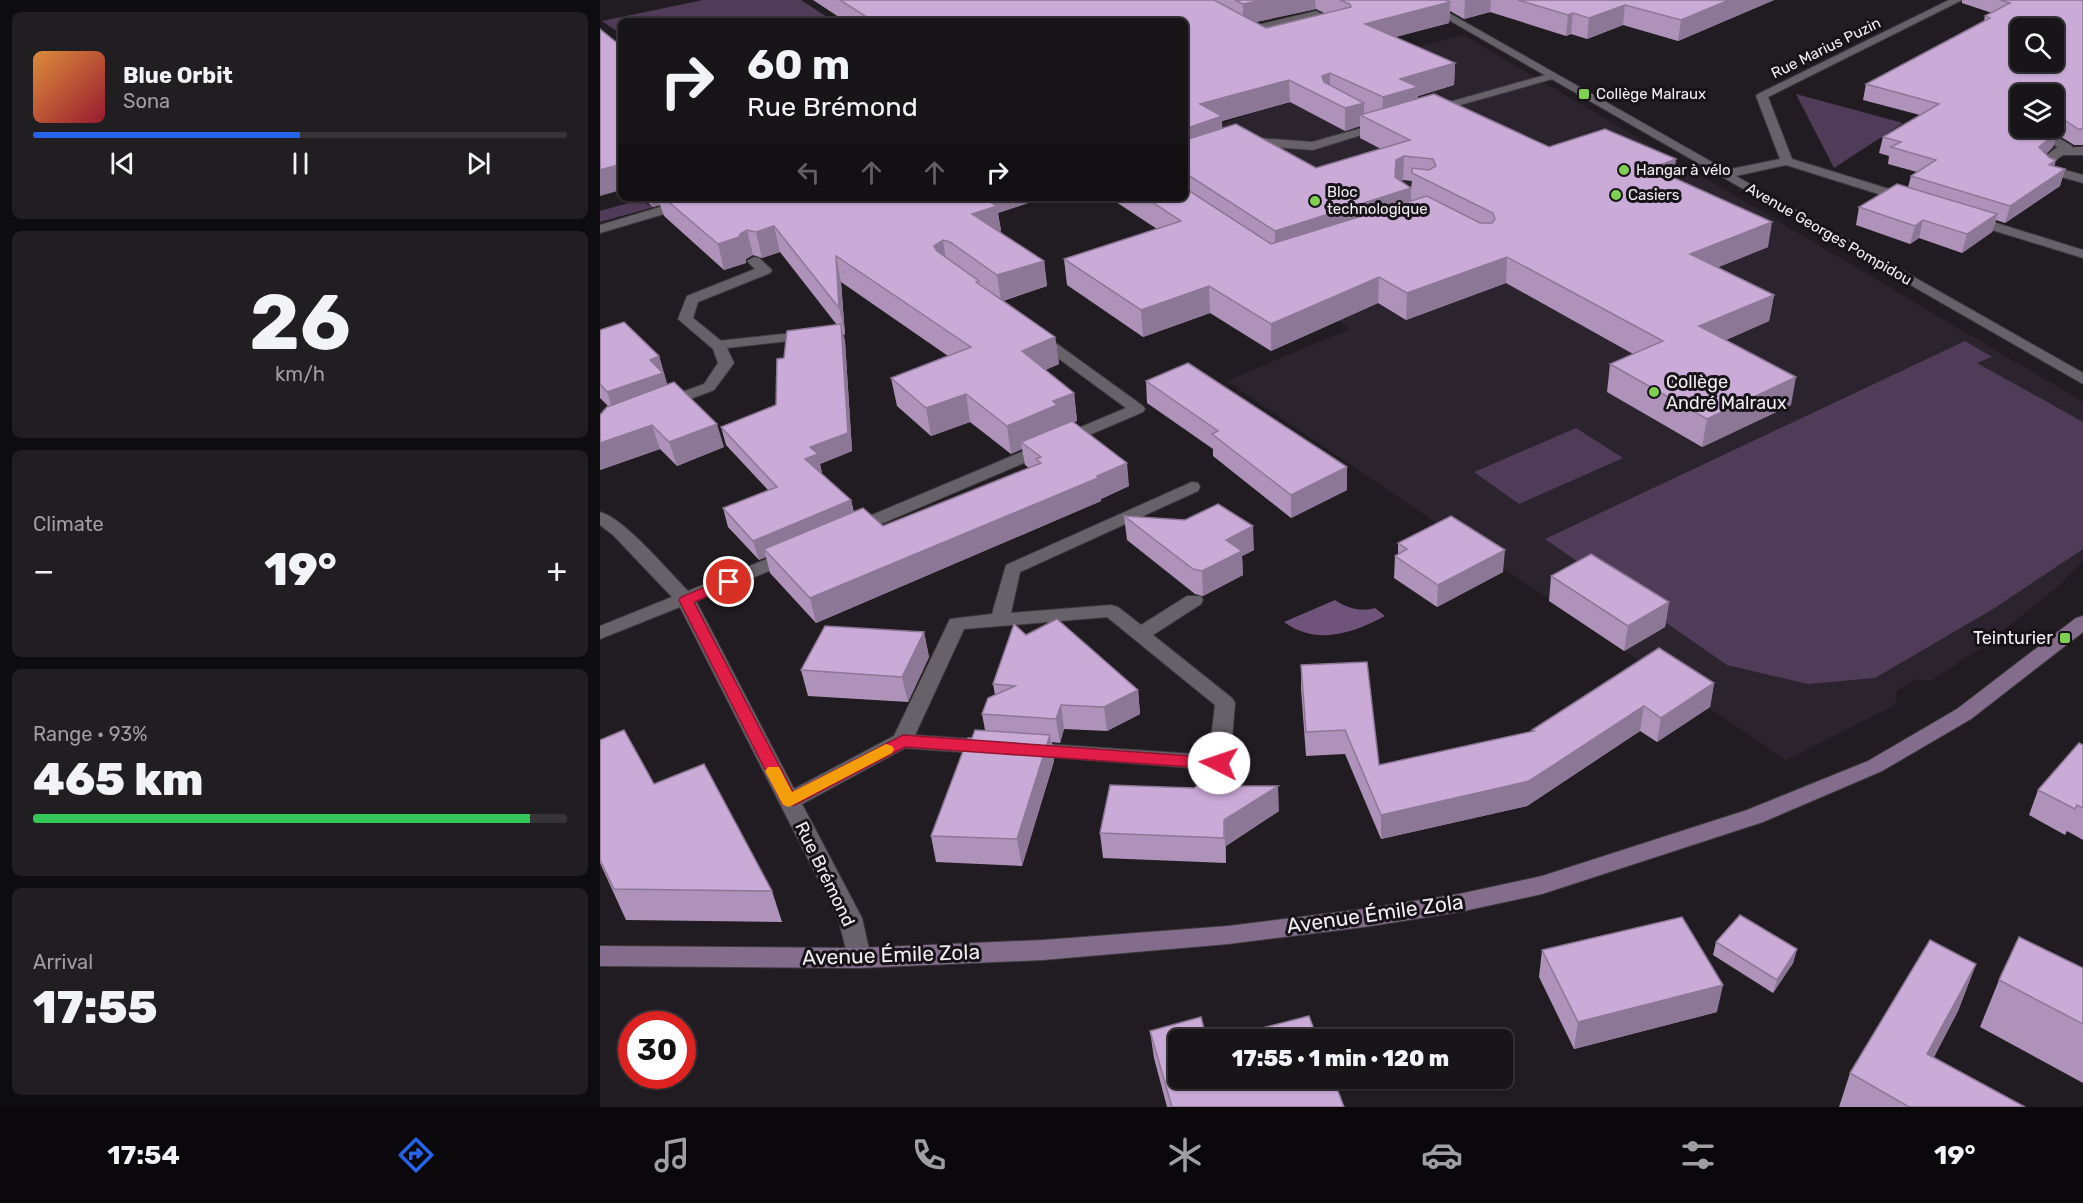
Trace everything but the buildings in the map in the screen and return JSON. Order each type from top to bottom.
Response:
[{"type":"main road","name":"Avenue Émile Zola","points":[[600,956],[859,958],[1043,950],[1228,934],[1459,903],[1542,885],[1755,816],[1875,766],[1964,714],[2083,622]]},
{"type":"street","name":"Avenue Georges Pompidou","points":[[1419,0],[2083,379]]},
{"type":"street","name":"Rue Marius Puzin","points":[[1787,161],[1762,96],[1957,0]]},
{"type":"street","points":[[1258,40],[1238,27],[1316,15],[1344,27],[1322,32]]},
{"type":"street","points":[[1424,113],[1552,76]]},
{"type":"street","points":[[1229,144],[1240,140],[1313,146],[1386,124],[1360,115]]},
{"type":"street","points":[[2057,141],[2068,149]]},
{"type":"street","points":[[2083,151],[2068,149],[2060,151],[2043,163],[2051,170],[2083,179]]},
{"type":"street","points":[[1726,174],[1787,161],[1917,202]]},
{"type":"street","points":[[600,229],[694,201]]},
{"type":"street","points":[[1962,216],[2083,254]]},
{"type":"street","points":[[654,408],[709,387],[726,363],[718,345],[685,319],[692,299],[765,270],[754,261]]},
{"type":"street","points":[[840,535],[1137,409],[1024,327]]},
{"type":"street","points":[[718,345],[821,334]]},
{"type":"street","points":[[1000,619],[1012,569],[1192,488]]},
{"type":"street","name":"Rue Brémond","points":[[600,517],[619,531],[686,600],[850,918],[859,958]]},
{"type":"street","points":[[600,633],[807,549]]},
{"type":"street","points":[[1140,634],[1194,600]]},
{"type":"street","points":[[789,801],[903,741],[1219,763],[1225,703],[1111,610],[957,623],[903,741]]},
{"type":"shaded area","points":[[703,0],[801,0],[828,18],[618,18],[618,32],[602,21]]},
{"type":"shaded area","name":"Collège André Malraux","points":[[1464,35],[2083,402],[2083,561],[2060,585],[1986,644],[1931,681],[1917,679],[1897,690],[1895,705],[1786,760],[1227,381],[1350,329],[1166,201],[1188,201],[1188,136],[1256,112],[1233,96]]},
{"type":"shaded area","points":[[1796,94],[1903,123],[1834,168]]},
{"type":"shaded area","points":[[635,201],[654,207],[600,222],[600,211]]},
{"type":"shaded area","points":[[1965,341],[1992,357],[1977,363],[2083,422],[2083,549],[1993,609],[1875,678],[1808,684],[1727,665],[1545,539]]},
{"type":"shaded area","points":[[1576,428],[1623,458],[1519,504],[1474,472]]},
{"type":"shaded area","points":[[1335,600],[1364,610],[1375,608],[1385,616],[1348,632],[1322,635],[1309,634],[1284,622]]},
{"type":"slow traffic","points":[[774,771],[789,801],[886,749]]},
{"type":"place","name":"Collège Malraux","points":[[1584,94]]},
{"type":"place","name":"Hangar à vélo","points":[[1624,170]]},
{"type":"place","name":"Casiers","points":[[1616,195]]},
{"type":"place","name":"Bloc technologique","points":[[1315,201]]},
{"type":"place","name":"Collège André Malraux","points":[[1654,392]]},
{"type":"place","name":"Teinturier","points":[[2065,638]]},
{"type":"route","points":[[729,582],[686,600],[789,801],[903,741],[1219,763]]}]
